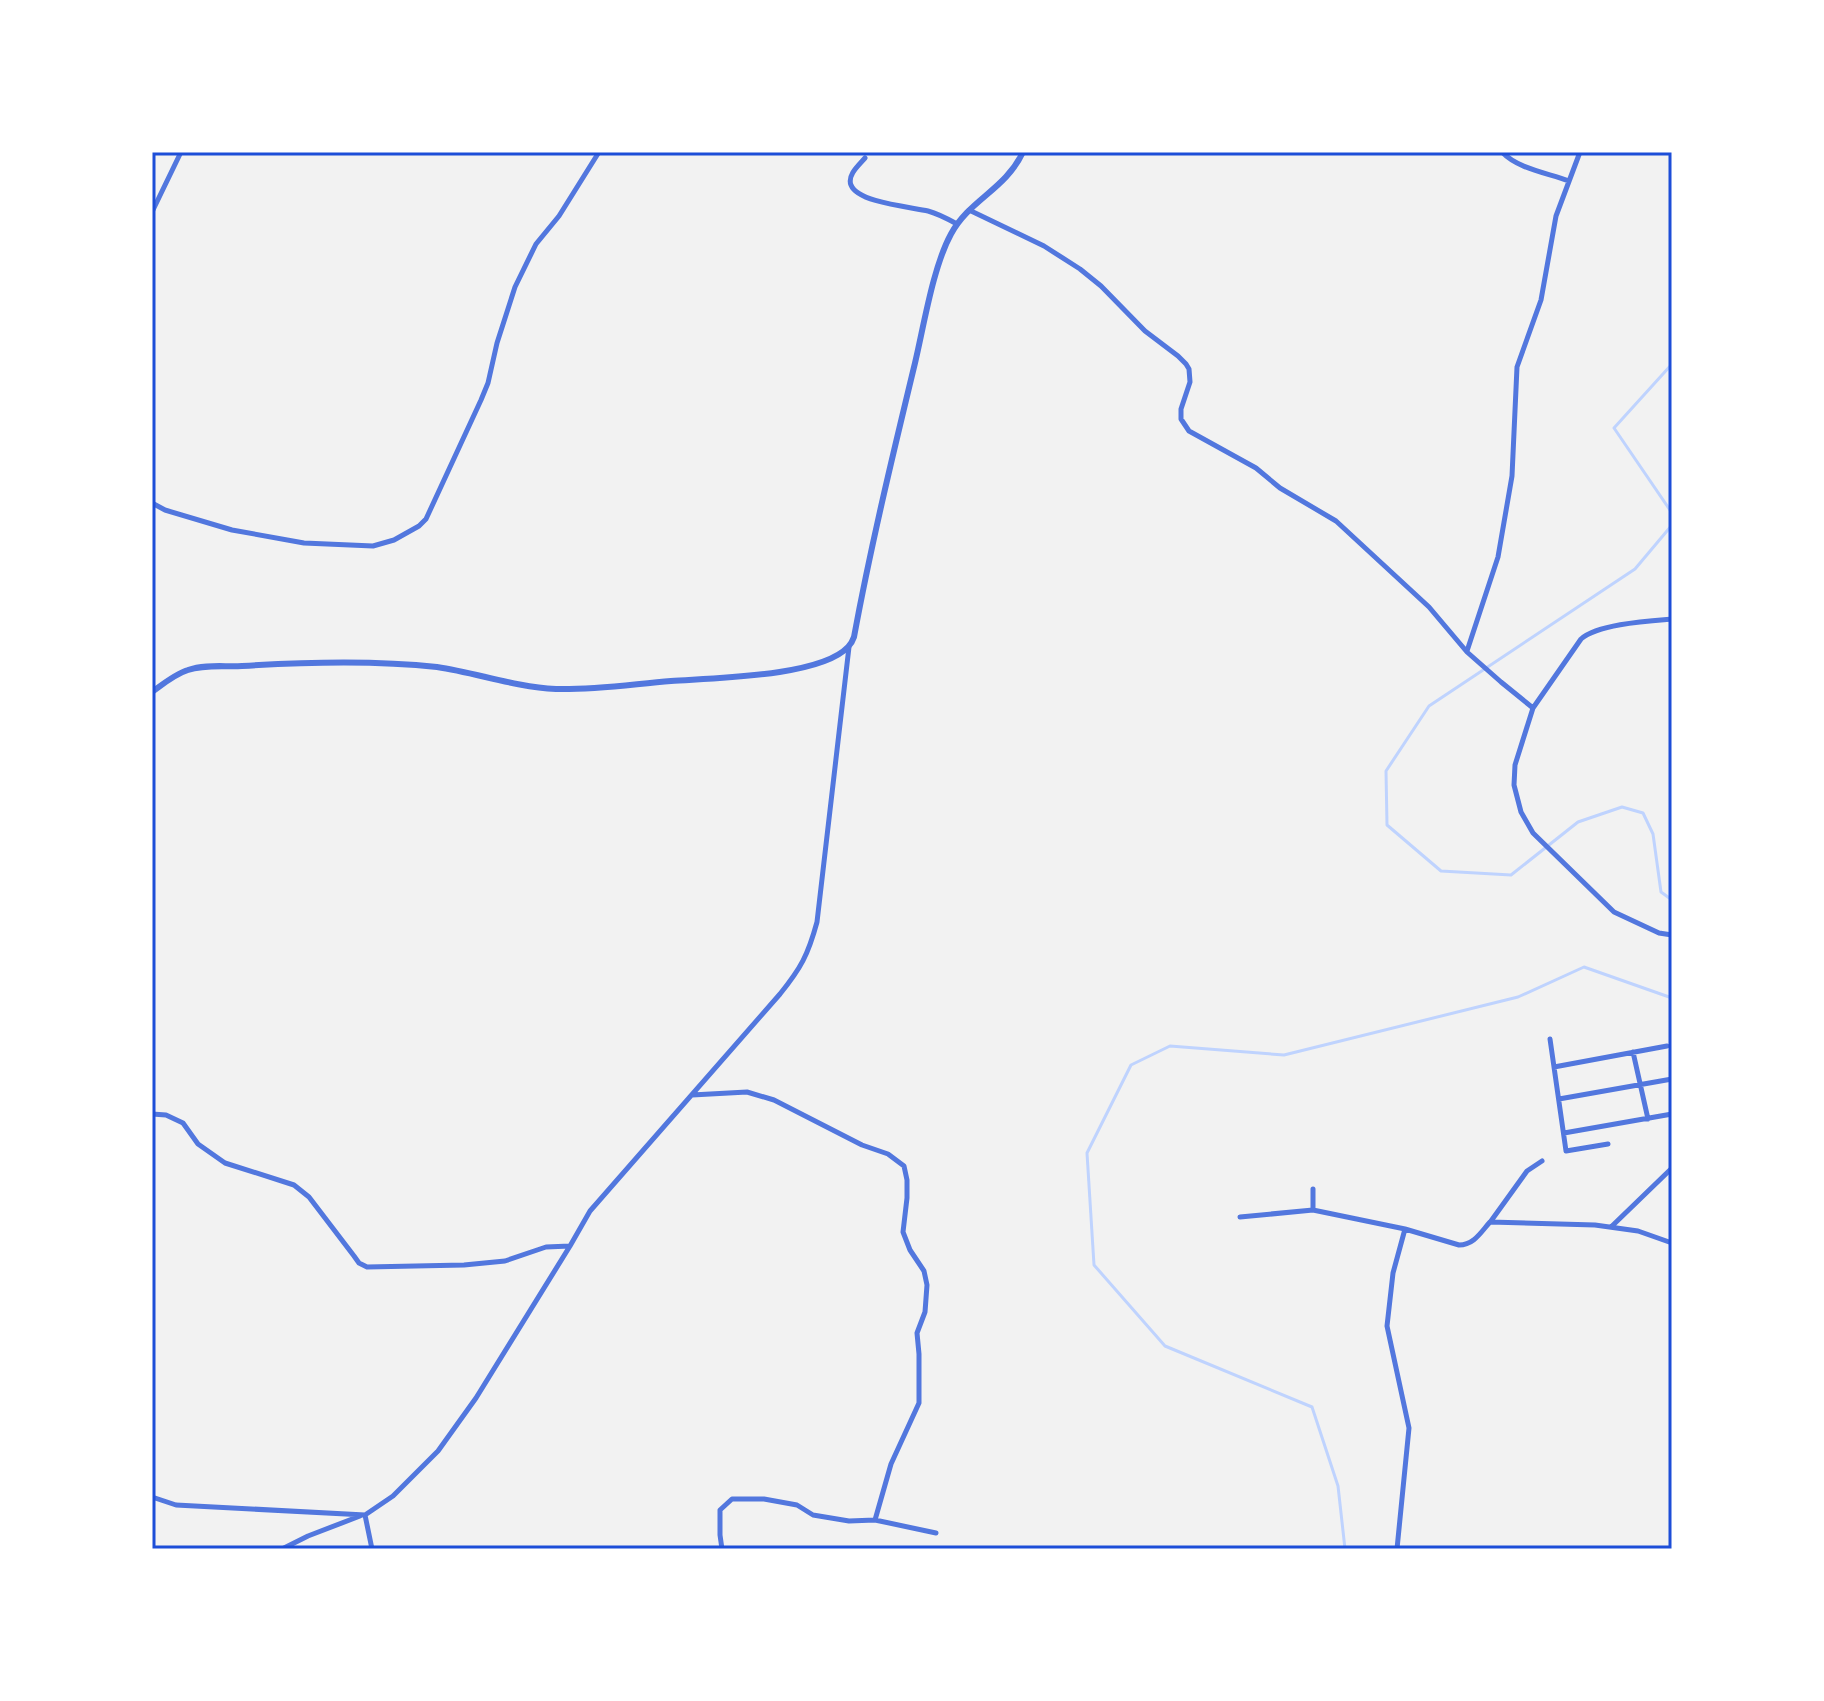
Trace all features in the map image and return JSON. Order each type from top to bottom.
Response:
[{"type":"street","points":[[152,212],[181,152]]},
{"type":"street","points":[[152,503],[165,510],[232,530],[304,543],[373,546],[394,540],[419,526],[426,519],[488,383],[515,287],[536,244],[559,216],[599,152]]},
{"type":"street","points":[[282,1549],[365,1515],[393,1496],[438,1451],[476,1398],[590,1211],[780,994],[809,952],[817,922],[849,647],[854,637],[867,563],[935,282],[957,224],[1010,175],[1023,152]]},
{"type":"street","points":[[1502,152],[1518,163],[1569,181]]},
{"type":"street","points":[[1467,652],[1498,557],[1512,476],[1517,367],[1541,300],[1556,216],[1580,152]]},
{"type":"street","points":[[865,158],[852,173],[851,187],[887,204],[927,211],[957,224]]},
{"type":"street","points":[[969,210],[1044,246],[1101,286],[1145,331],[1186,364],[1190,382],[1181,419],[1189,431],[1256,468],[1280,488],[1336,521],[1429,607],[1467,652],[1533,708]]},
{"type":"street","points":[[1672,619],[1611,627],[1587,634],[1581,639],[1533,708],[1515,765],[1514,785],[1521,812],[1533,833],[1614,912],[1659,933],[1672,935]]},
{"type":"street","points":[[152,692],[188,670],[297,663],[436,667],[531,687],[593,688],[782,672],[822,662],[849,647]]},
{"type":"street","points":[[1550,1039],[1566,1151],[1608,1144]]},
{"type":"street","points":[[1554,1067],[1667,1046]]},
{"type":"street","points":[[1633,1052],[1648,1119]]},
{"type":"street","points":[[1558,1099],[1672,1079]]},
{"type":"street","points":[[692,1095],[747,1092],[774,1100],[862,1145],[888,1154],[904,1166],[907,1198],[903,1232],[924,1271],[927,1285],[925,1312],[917,1333],[919,1403],[891,1464],[875,1520]]},
{"type":"street","points":[[152,1114],[166,1115],[183,1123],[198,1144],[225,1163],[294,1185],[309,1197],[359,1263],[367,1267],[505,1261],[546,1247],[570,1246]]},
{"type":"street","points":[[1564,1133],[1672,1114]]},
{"type":"street","points":[[1240,1217],[1313,1210],[1466,1245],[1490,1222],[1527,1171],[1542,1161]]},
{"type":"street","points":[[1610,1227],[1672,1168]]},
{"type":"street","points":[[1313,1189],[1313,1210]]},
{"type":"street","points":[[1490,1222],[1610,1227],[1638,1231],[1672,1243]]},
{"type":"street","points":[[1397,1549],[1409,1428],[1387,1318],[1393,1273],[1405,1229]]},
{"type":"street","points":[[152,1497],[176,1505],[365,1515]]},
{"type":"street","points":[[722,1549],[720,1510],[732,1499],[764,1499],[797,1505],[813,1515],[849,1521],[875,1520],[936,1533]]},
{"type":"street","points":[[365,1515],[372,1549]]},
{"type":"waterway","points":[[1672,364],[1614,428],[1672,513]]},
{"type":"waterway","points":[[1672,525],[1635,569],[1429,706],[1386,771],[1387,825],[1441,871],[1511,875],[1578,822],[1622,807],[1643,813],[1653,834],[1661,892],[1672,900]]},
{"type":"waterway","points":[[1345,1549],[1338,1486],[1312,1407],[1165,1346],[1094,1265],[1087,1153],[1131,1065],[1170,1046],[1284,1055],[1518,997],[1584,967],[1672,998]]}]
